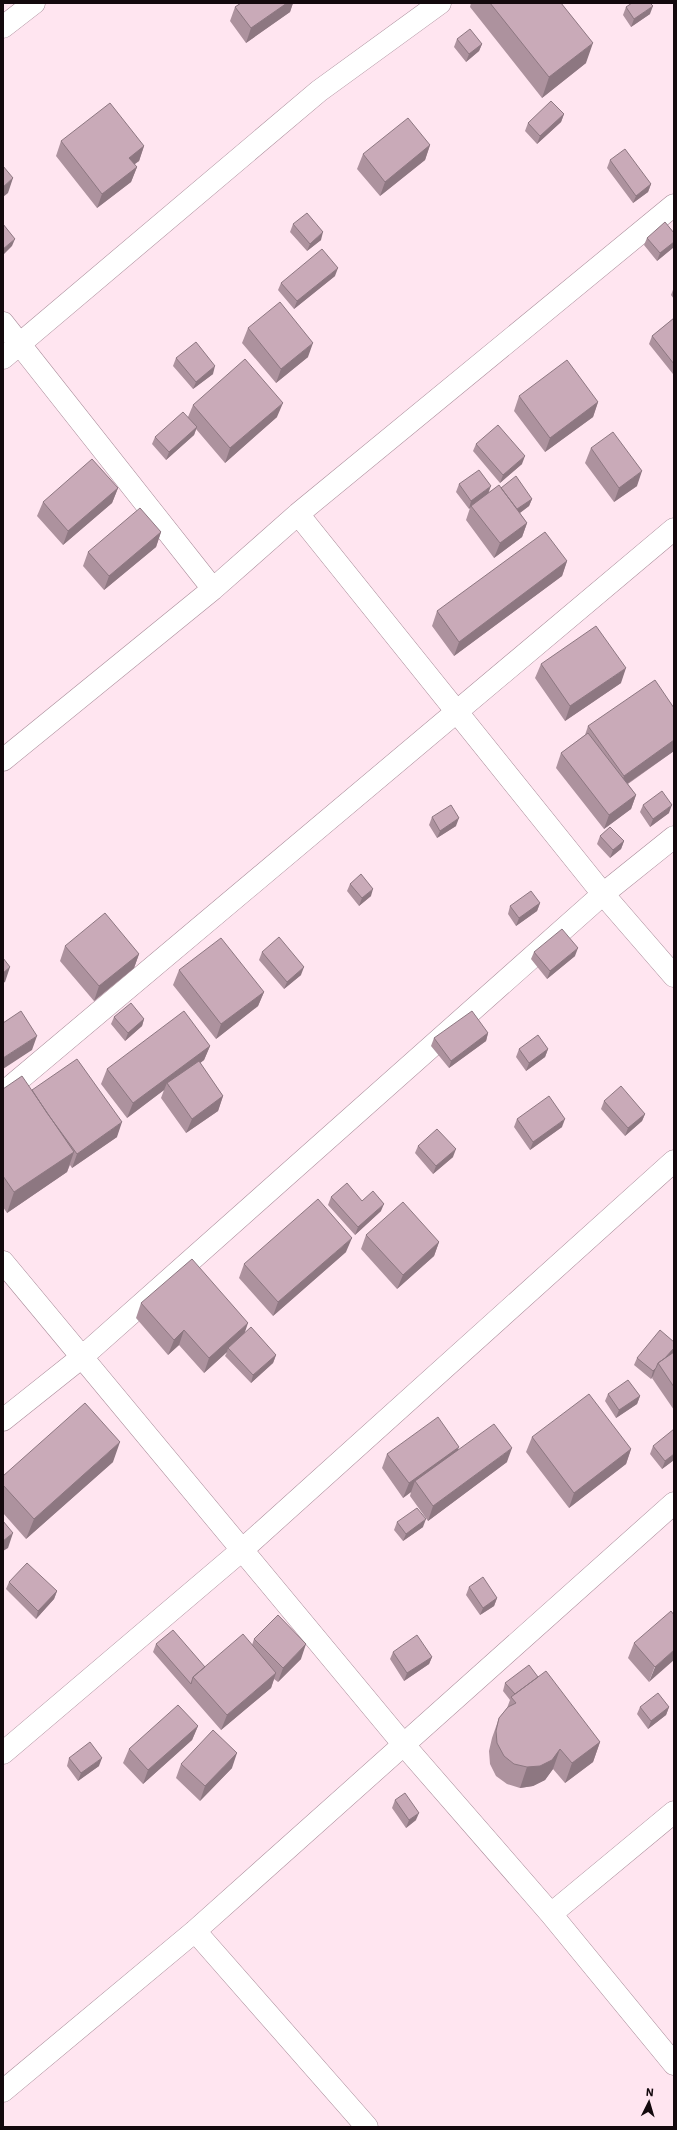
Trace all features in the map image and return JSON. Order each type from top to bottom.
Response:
[{"type":"street","points":[[3,27],[34,3]]},
{"type":"street","points":[[11,351],[319,91],[440,3]]},
{"type":"street","points":[[3,760],[213,589],[298,514],[674,204]]},
{"type":"street","points":[[3,324],[11,351],[213,589]]},
{"type":"street","points":[[298,514],[604,894],[674,976]]},
{"type":"street","points":[[3,1093],[674,529]]},
{"type":"street","points":[[3,1420],[82,1357],[604,894],[674,837]]},
{"type":"street","points":[[3,1753],[242,1550],[674,1161]]},
{"type":"street","points":[[3,1262],[404,1745],[551,1914],[674,2064]]},
{"type":"street","points":[[3,2091],[195,1931],[674,1503]]},
{"type":"street","points":[[551,1914],[674,1812]]},
{"type":"street","points":[[195,1931],[367,2127]]},
{"type":"building","points":[[241,3],[287,3],[251,28],[235,7]]},
{"type":"building","points":[[490,3],[561,3],[593,43],[549,77]]},
{"type":"building","points":[[632,3],[650,3],[653,6],[634,19],[626,7]]},
{"type":"building","points":[[470,29],[482,44],[469,54],[457,39]]},
{"type":"building","points":[[551,101],[564,114],[540,136],[528,123]]},
{"type":"building","points":[[110,103],[144,146],[129,158],[137,167],[102,194],[61,141]]},
{"type":"building","points":[[408,118],[430,145],[385,182],[363,154]]},
{"type":"building","points":[[625,149],[651,184],[636,196],[610,160]]},
{"type":"building","points":[[3,166],[13,178],[3,187]]},
{"type":"building","points":[[307,213],[323,232],[310,244],[293,224]]},
{"type":"building","points":[[665,222],[674,233],[674,242],[660,253],[647,238]]},
{"type":"building","points":[[3,224],[15,239],[3,249]]},
{"type":"building","points":[[322,249],[338,268],[297,301],[281,283]]},
{"type":"building","points":[[280,302],[313,343],[281,369],[248,328]]},
{"type":"building","points":[[674,318],[674,364],[652,336]]},
{"type":"building","points":[[196,342],[215,366],[196,382],[176,358]]},
{"type":"building","points":[[245,359],[283,403],[230,448],[193,405]]},
{"type":"building","points":[[567,360],[598,402],[550,438],[519,396]]},
{"type":"building","points":[[183,412],[197,427],[169,452],[155,437]]},
{"type":"building","points":[[498,425],[525,456],[503,475],[476,444]]},
{"type":"building","points":[[613,432],[642,471],[619,488],[591,448]]},
{"type":"building","points":[[92,459],[118,488],[68,531],[43,502]]},
{"type":"building","points":[[479,470],[491,486],[471,501],[459,484]]},
{"type":"building","points":[[516,476],[532,499],[517,509],[501,488]]},
{"type":"building","points":[[499,485],[527,523],[500,543],[471,506]]},
{"type":"building","points":[[140,508],[161,532],[109,576],[88,552]]},
{"type":"building","points":[[545,532],[567,561],[459,642],[437,611]]},
{"type":"building","points":[[596,626],[626,668],[570,706],[541,664]]},
{"type":"building","points":[[655,680],[674,708],[674,740],[624,776],[588,726]]},
{"type":"building","points":[[588,733],[636,795],[609,815],[561,753]]},
{"type":"building","points":[[662,791],[672,805],[653,819],[643,805]]},
{"type":"building","points":[[451,805],[459,818],[440,831],[432,817]]},
{"type":"building","points":[[610,827],[624,841],[613,850],[600,836]]},
{"type":"building","points":[[361,874],[373,889],[362,898],[350,884]]},
{"type":"building","points":[[531,891],[540,903],[519,918],[510,906]]},
{"type":"building","points":[[105,913],[139,954],[99,986],[65,946]]},
{"type":"building","points":[[562,929],[578,948],[550,971],[534,952]]},
{"type":"building","points":[[279,937],[304,967],[287,982],[262,952]]},
{"type":"building","points":[[221,938],[264,992],[221,1024],[179,970]]},
{"type":"building","points":[[3,958],[10,967],[3,973]]},
{"type":"building","points":[[131,1003],[144,1019],[128,1033],[114,1017]]},
{"type":"building","points":[[21,1011],[37,1036],[3,1058],[3,1023]]},
{"type":"building","points":[[184,1011],[210,1046],[133,1103],[107,1069]]},
{"type":"building","points":[[472,1011],[488,1033],[451,1061],[434,1038]]},
{"type":"building","points":[[538,1035],[548,1049],[529,1063],[519,1049]]},
{"type":"building","points":[[77,1059],[122,1122],[77,1154],[32,1090]]},
{"type":"building","points":[[199,1061],[223,1096],[192,1119],[167,1083]]},
{"type":"building","points":[[22,1076],[74,1152],[14,1192],[3,1176],[3,1089]]},
{"type":"building","points":[[621,1086],[645,1114],[628,1128],[604,1101]]},
{"type":"building","points":[[549,1096],[565,1119],[533,1142],[517,1119]]},
{"type":"building","points":[[437,1129],[456,1149],[436,1166],[418,1146]]},
{"type":"building","points":[[347,1183],[362,1201],[373,1191],[384,1204],[358,1227],[331,1197]]},
{"type":"building","points":[[318,1199],[352,1238],[278,1302],[244,1264]]},
{"type":"building","points":[[403,1202],[439,1242],[403,1275],[366,1235]]},
{"type":"building","points":[[192,1259],[248,1323],[209,1358],[184,1330],[174,1340],[141,1303]]},
{"type":"building","points":[[251,1327],[276,1355],[253,1375],[228,1348]]},
{"type":"building","points":[[660,1330],[674,1342],[674,1348],[658,1363],[653,1371],[637,1358]]},
{"type":"building","points":[[674,1352],[674,1387],[658,1363]]},
{"type":"building","points":[[628,1380],[640,1396],[619,1410],[608,1394]]},
{"type":"building","points":[[589,1394],[631,1449],[574,1493],[532,1437]]},
{"type":"building","points":[[85,1403],[120,1442],[34,1519],[3,1485],[3,1476]]},
{"type":"building","points":[[438,1417],[459,1447],[409,1483],[387,1454]]},
{"type":"building","points":[[494,1424],[512,1448],[433,1506],[415,1481]]},
{"type":"building","points":[[674,1429],[674,1454],[665,1461],[653,1446]]},
{"type":"building","points":[[417,1508],[426,1519],[406,1534],[397,1522]]},
{"type":"building","points":[[3,1521],[13,1533],[3,1541]]},
{"type":"building","points":[[27,1563],[57,1591],[38,1611],[9,1582]]},
{"type":"building","points":[[483,1577],[497,1598],[483,1608],[469,1587]]},
{"type":"building","points":[[671,1611],[674,1615],[674,1650],[655,1667],[634,1643]]},
{"type":"building","points":[[278,1615],[306,1644],[283,1668],[254,1639]]},
{"type":"building","points":[[173,1630],[205,1667],[193,1677],[191,1684],[156,1644]]},
{"type":"building","points":[[243,1634],[276,1673],[227,1715],[193,1677]]},
{"type":"building","points":[[417,1635],[432,1657],[407,1673],[393,1652]]},
{"type":"building","points":[[529,1665],[538,1677],[515,1694],[505,1683]]},
{"type":"building","points":[[546,1671],[600,1742],[572,1763],[560,1749],[552,1760],[540,1766],[527,1767],[514,1764],[504,1756],[497,1743],[496,1731],[499,1718],[508,1707],[516,1703],[511,1697]]},
{"type":"building","points":[[658,1693],[669,1707],[651,1721],[640,1707]]},
{"type":"building","points":[[178,1705],[198,1726],[148,1770],[129,1749]]},
{"type":"building","points":[[213,1730],[237,1753],[205,1786],[181,1764]]},
{"type":"building","points":[[90,1742],[102,1758],[81,1773],[69,1758]]},
{"type":"building","points":[[405,1793],[419,1813],[409,1820],[395,1800]]}]
